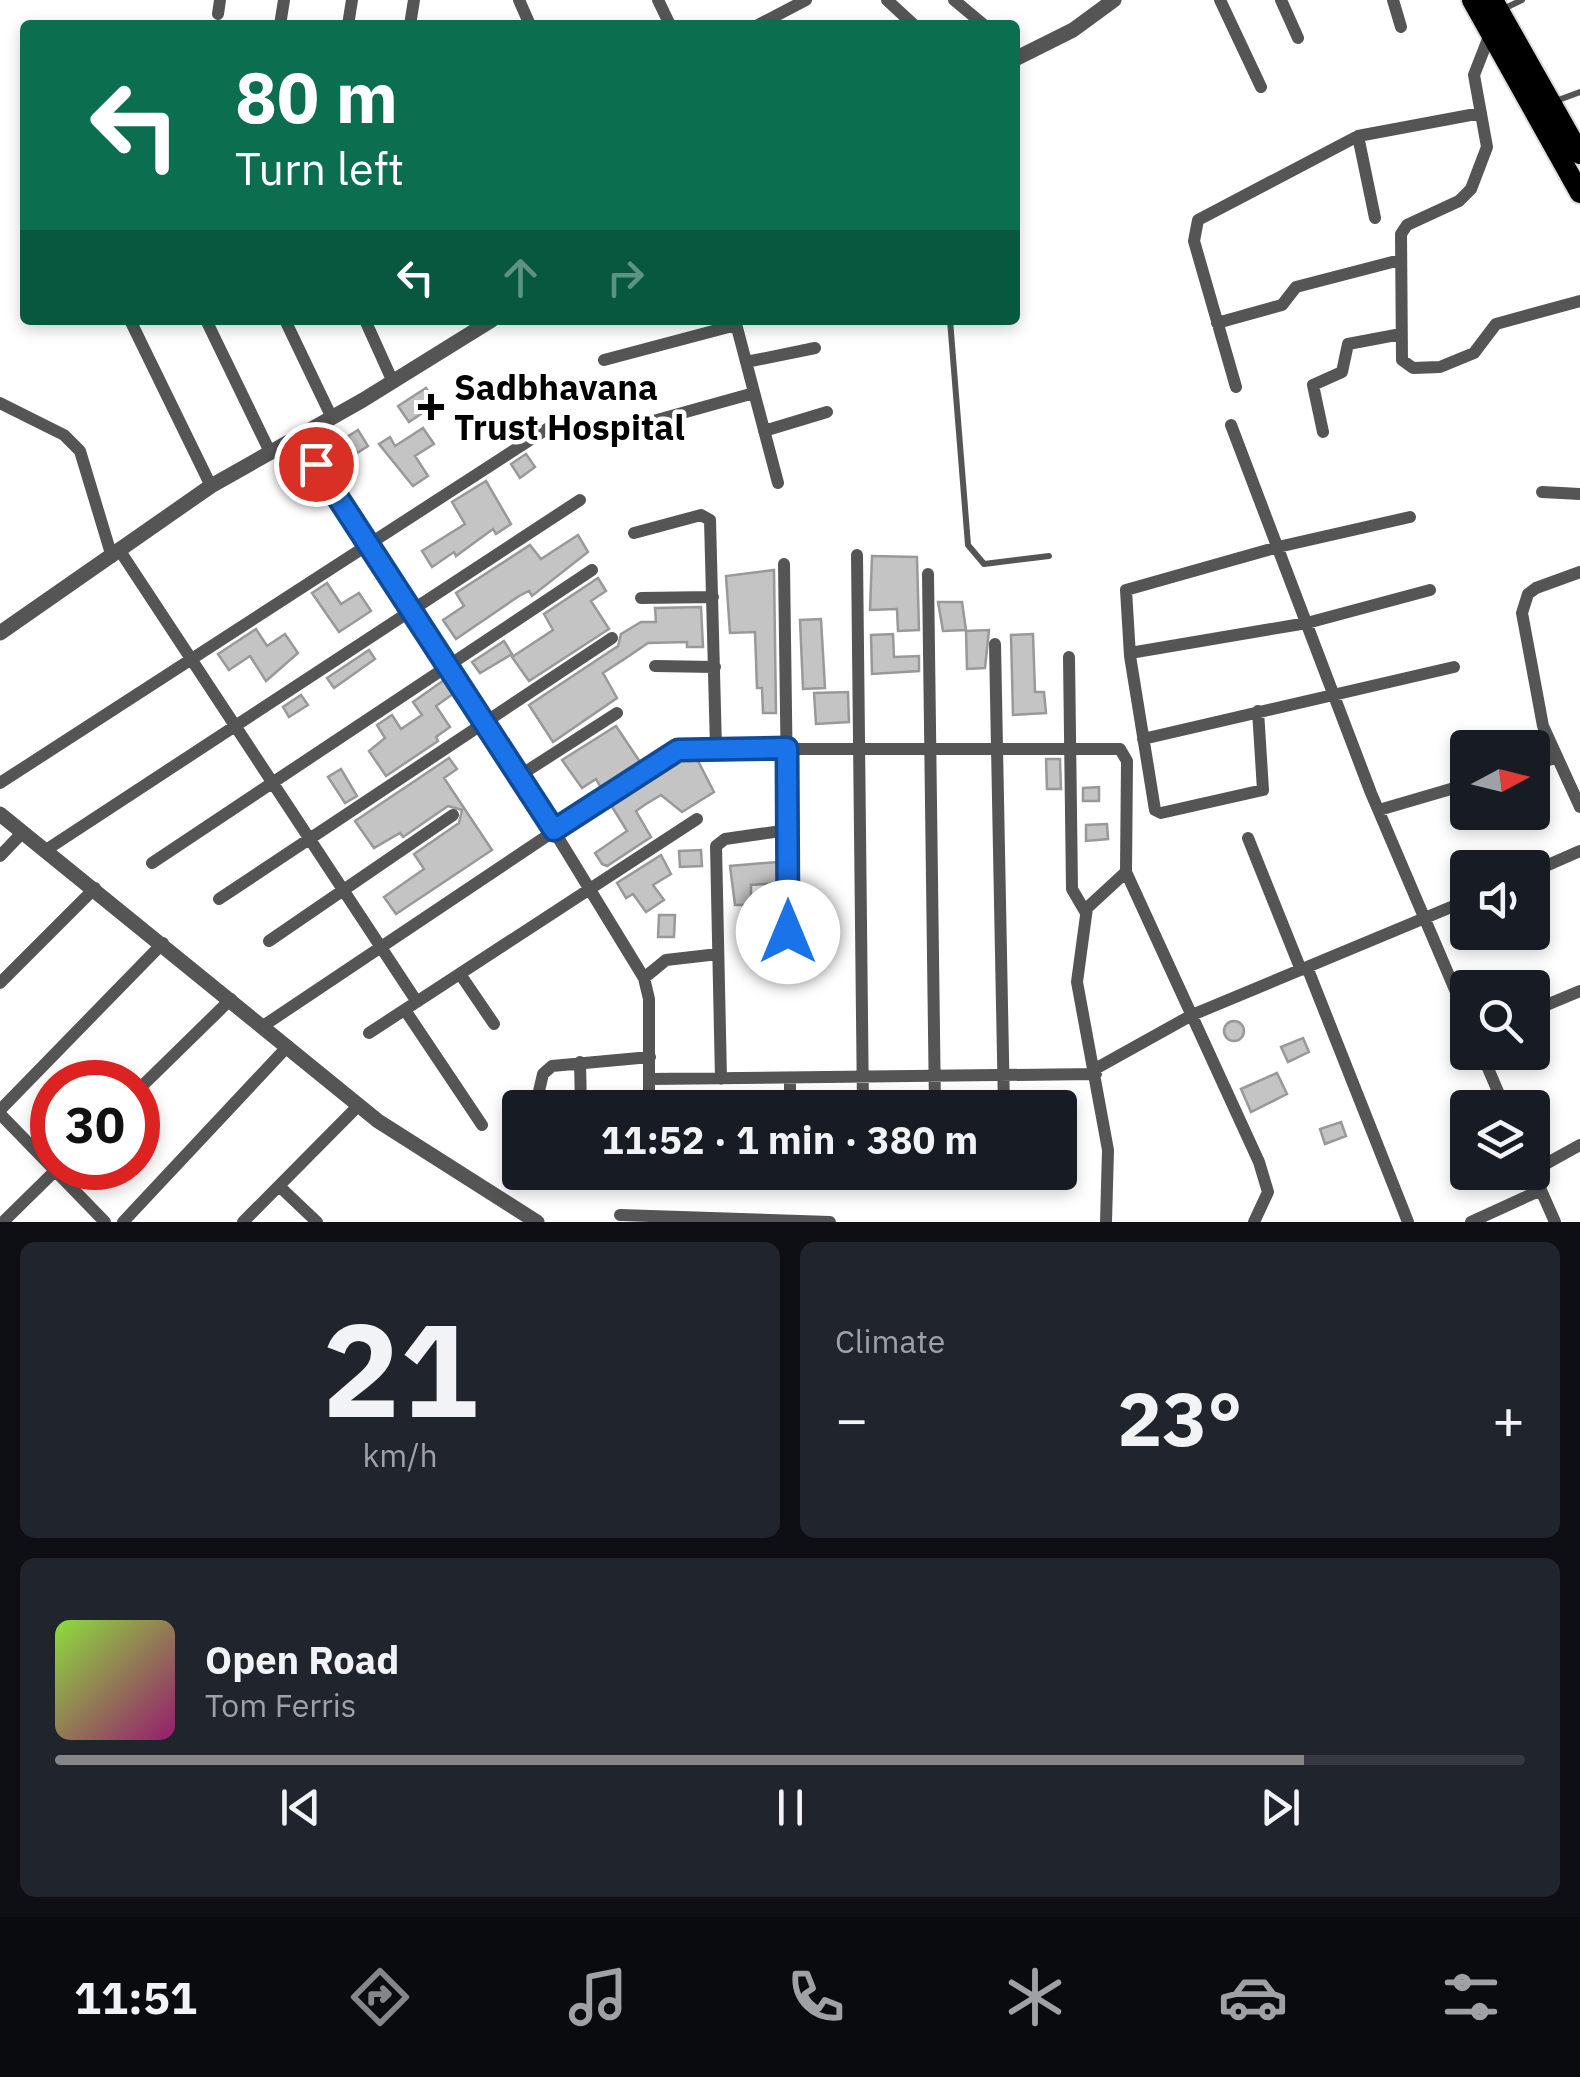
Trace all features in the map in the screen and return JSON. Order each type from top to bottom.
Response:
[{"type":"highway","points":[[1472,0],[1580,191]]},
{"type":"highway","points":[[1496,5],[1580,154]]},
{"type":"street","points":[[886,0],[903,20]]},
{"type":"street","points":[[954,0],[978,20]]},
{"type":"street","points":[[1220,0],[1261,87]]},
{"type":"street","points":[[1280,0],[1298,38]]},
{"type":"street","points":[[1393,0],[1402,28]]},
{"type":"street","points":[[766,20],[797,2]]},
{"type":"street","points":[[1020,54],[1072,30],[1106,2]]},
{"type":"street","points":[[1490,34],[1474,75],[1487,147],[1470,190],[1459,200],[1404,229],[1400,260],[1404,364],[1440,367],[1474,353],[1496,324],[1580,301]]},
{"type":"street","points":[[1236,387],[1194,240],[1198,220],[1358,136],[1481,113]]},
{"type":"street","points":[[1358,136],[1375,218]]},
{"type":"street","points":[[1217,322],[1282,305],[1296,287],[1400,260]]},
{"type":"street","points":[[132,325],[210,486]]},
{"type":"street","points":[[208,325],[270,452]]},
{"type":"street","points":[[288,325],[332,418]]},
{"type":"street","points":[[367,325],[394,382]]},
{"type":"street","points":[[0,633],[210,486],[394,382],[484,325]]},
{"type":"street","points":[[604,360],[728,325]]},
{"type":"street","points":[[736,325],[778,483]]},
{"type":"street","points":[[1323,432],[1314,385],[1342,372],[1348,344],[1402,334]]},
{"type":"street","points":[[746,362],[815,348]]},
{"type":"street","points":[[621,430],[754,393]]},
{"type":"street","points":[[0,403],[64,435],[80,451],[116,554],[192,660],[380,947],[482,1125]]},
{"type":"street","points":[[764,431],[828,412]]},
{"type":"street","points":[[0,783],[550,426]]},
{"type":"street","points":[[1231,426],[1379,810],[1450,979]]},
{"type":"street","points":[[298,437],[554,830],[644,978],[650,999],[650,1090]]},
{"type":"street","points":[[1542,492],[1580,494]]},
{"type":"street","points":[[46,850],[580,500]]},
{"type":"street","points":[[634,533],[706,516],[712,525],[716,748]]},
{"type":"street","points":[[1258,712],[1266,781],[1260,792],[1158,812],[1130,653],[1126,590],[1278,547],[1410,517]]},
{"type":"street","points":[[857,554],[856,748],[863,1090]]},
{"type":"street","points":[[784,564],[788,932]]},
{"type":"street","points":[[152,863],[592,570]]},
{"type":"street","points":[[1580,572],[1536,588],[1528,594],[1522,613],[1544,726],[1580,807]]},
{"type":"street","points":[[928,574],[927,748],[935,1090]]},
{"type":"street","points":[[1130,653],[1306,623],[1430,590]]},
{"type":"street","points":[[641,598],[713,597]]},
{"type":"street","points":[[219,898],[612,638]]},
{"type":"street","points":[[995,644],[1004,1090]]},
{"type":"street","points":[[1070,658],[1072,889],[1086,913]]},
{"type":"street","points":[[655,666],[715,666]]},
{"type":"street","points":[[1143,739],[1454,667]]},
{"type":"street","points":[[519,776],[617,713]]},
{"type":"street","points":[[263,1026],[668,754],[690,748],[1120,749],[1126,756],[1126,872],[1259,1162],[1268,1192],[1254,1222]]},
{"type":"street","points":[[1550,760],[1555,758]]},
{"type":"street","points":[[1379,810],[1450,789]]},
{"type":"street","points":[[0,814],[163,942],[359,1105],[537,1222]]},
{"type":"street","points":[[269,941],[453,815]]},
{"type":"street","points":[[370,1033],[696,819]]},
{"type":"street","points":[[721,1079],[716,846],[725,839],[788,830]]},
{"type":"street","points":[[0,856],[24,832]]},
{"type":"street","points":[[1248,838],[1408,1222]]},
{"type":"street","points":[[1550,864],[1580,851]]},
{"type":"street","points":[[1106,1222],[1108,1150],[1077,982],[1086,913],[1126,872]]},
{"type":"street","points":[[0,983],[95,888]]},
{"type":"street","points":[[650,1080],[1095,1072],[1192,1015],[1450,908]]},
{"type":"street","points":[[30,1143],[0,1112],[163,942]]},
{"type":"street","points":[[644,978],[666,960],[718,954]]},
{"type":"street","points":[[460,974],[494,1024]]},
{"type":"street","points":[[1550,1004],[1580,991]]},
{"type":"street","points":[[160,1068],[231,999]]},
{"type":"street","points":[[123,1222],[288,1046]]},
{"type":"street","points":[[541,1090],[547,1069],[580,1062],[650,1057]]},
{"type":"street","points":[[580,1062],[581,1090]]},
{"type":"street","points":[[790,1078],[790,1090]]},
{"type":"street","points":[[243,1222],[359,1105]]},
{"type":"street","points":[[1550,1162],[1580,1145]]},
{"type":"street","points":[[278,1186],[317,1222]]},
{"type":"street","points":[[3,1222],[35,1190]]},
{"type":"street","points":[[75,1190],[105,1222]]},
{"type":"street","points":[[1471,1222],[1541,1190],[1555,1222]]},
{"type":"street","points":[[620,1214],[647,1219],[830,1222]]},
{"type":"lane","points":[[1496,5],[1522,0]]},
{"type":"lane","points":[[1551,102],[1580,92]]},
{"type":"lane","points":[[950,325],[968,545],[984,564],[1050,556]]},
{"type":"building","points":[[426,388],[436,404],[409,422],[398,406]]},
{"type":"building","points":[[423,428],[434,444],[415,456],[428,476],[413,486],[379,444],[390,437],[395,446]]},
{"type":"building","points":[[358,430],[368,446],[357,453],[347,437]]},
{"type":"building","points":[[526,454],[535,467],[520,478],[511,464]]},
{"type":"building","points":[[486,481],[511,524],[496,534],[493,529],[456,556],[454,552],[432,567],[422,551],[465,524],[452,502]]},
{"type":"building","points":[[578,535],[588,552],[532,596],[529,591],[519,596],[456,639],[443,620],[464,606],[456,593],[530,545],[541,559]]},
{"type":"building","points":[[872,556],[917,557],[919,630],[898,631],[897,609],[870,610]]},
{"type":"building","points":[[774,570],[776,713],[763,713],[762,688],[757,688],[755,632],[730,633],[726,576]]},
{"type":"building","points":[[598,578],[606,591],[591,601],[609,629],[529,681],[512,657],[553,630],[544,614]]},
{"type":"building","points":[[327,583],[341,604],[359,593],[371,611],[339,632],[312,593]]},
{"type":"building","points":[[938,602],[962,602],[966,630],[943,631]]},
{"type":"building","points":[[701,607],[703,647],[687,647],[687,642],[648,643],[603,673],[617,698],[553,742],[529,705],[618,646],[621,634],[641,622],[656,622],[655,608]]},
{"type":"building","points":[[821,619],[825,688],[803,689],[800,620]]},
{"type":"building","points":[[256,629],[267,646],[285,634],[298,653],[266,681],[250,656],[229,670],[218,654]]},
{"type":"building","points":[[989,630],[985,668],[967,669],[966,631]]},
{"type":"building","points":[[893,634],[894,657],[919,656],[919,671],[872,674],[871,635]]},
{"type":"building","points":[[1033,634],[1035,692],[1044,692],[1046,713],[1013,715],[1011,635]]},
{"type":"building","points":[[504,641],[512,654],[480,673],[472,662]]},
{"type":"building","points":[[369,650],[375,659],[334,688],[327,678]]},
{"type":"building","points":[[444,680],[453,694],[436,706],[450,727],[436,737],[438,741],[386,776],[369,751],[385,738],[377,725],[392,715],[401,729],[422,715],[413,702]]},
{"type":"building","points":[[848,692],[849,722],[816,724],[814,693]]},
{"type":"building","points":[[301,695],[308,705],[289,717],[283,707]]},
{"type":"building","points":[[616,726],[640,762],[601,788],[596,779],[582,788],[562,760]]},
{"type":"building","points":[[449,758],[457,769],[444,778],[492,850],[396,914],[384,897],[424,869],[414,854],[459,823],[462,810],[448,806],[403,837],[400,833],[374,848],[355,821]]},
{"type":"building","points":[[680,759],[697,759],[714,792],[682,812],[661,795],[646,804],[636,811],[651,837],[607,866],[602,864],[595,853],[627,831],[611,805]]},
{"type":"building","points":[[1046,759],[1060,759],[1061,789],[1047,789]]},
{"type":"building","points":[[341,769],[357,796],[345,803],[328,777]]},
{"type":"building","points":[[1099,787],[1099,801],[1083,801],[1083,788]]},
{"type":"building","points":[[1107,824],[1108,839],[1086,841],[1086,825]]},
{"type":"building","points":[[701,850],[702,866],[680,867],[679,851]]},
{"type":"building","points":[[661,855],[671,874],[653,885],[664,900],[646,912],[633,894],[626,898],[617,883]]},
{"type":"building","points":[[777,862],[778,883],[751,885],[751,905],[735,905],[730,866]]},
{"type":"building","points":[[659,915],[675,915],[674,937],[658,937]]},
{"type":"building","points":[[1234,1021],[1244,1031],[1234,1041],[1224,1031]]},
{"type":"building","points":[[1303,1038],[1309,1052],[1288,1062],[1281,1047]]},
{"type":"building","points":[[1277,1073],[1287,1094],[1251,1112],[1241,1089]]},
{"type":"building","points":[[1341,1122],[1346,1136],[1325,1144],[1320,1129]]},
{"type":"place","name":"Sadbhavana Trust Hospital","points":[[431,407]]},
{"type":"route","points":[[316,464],[554,830],[678,750],[787,748],[788,932]]}]
